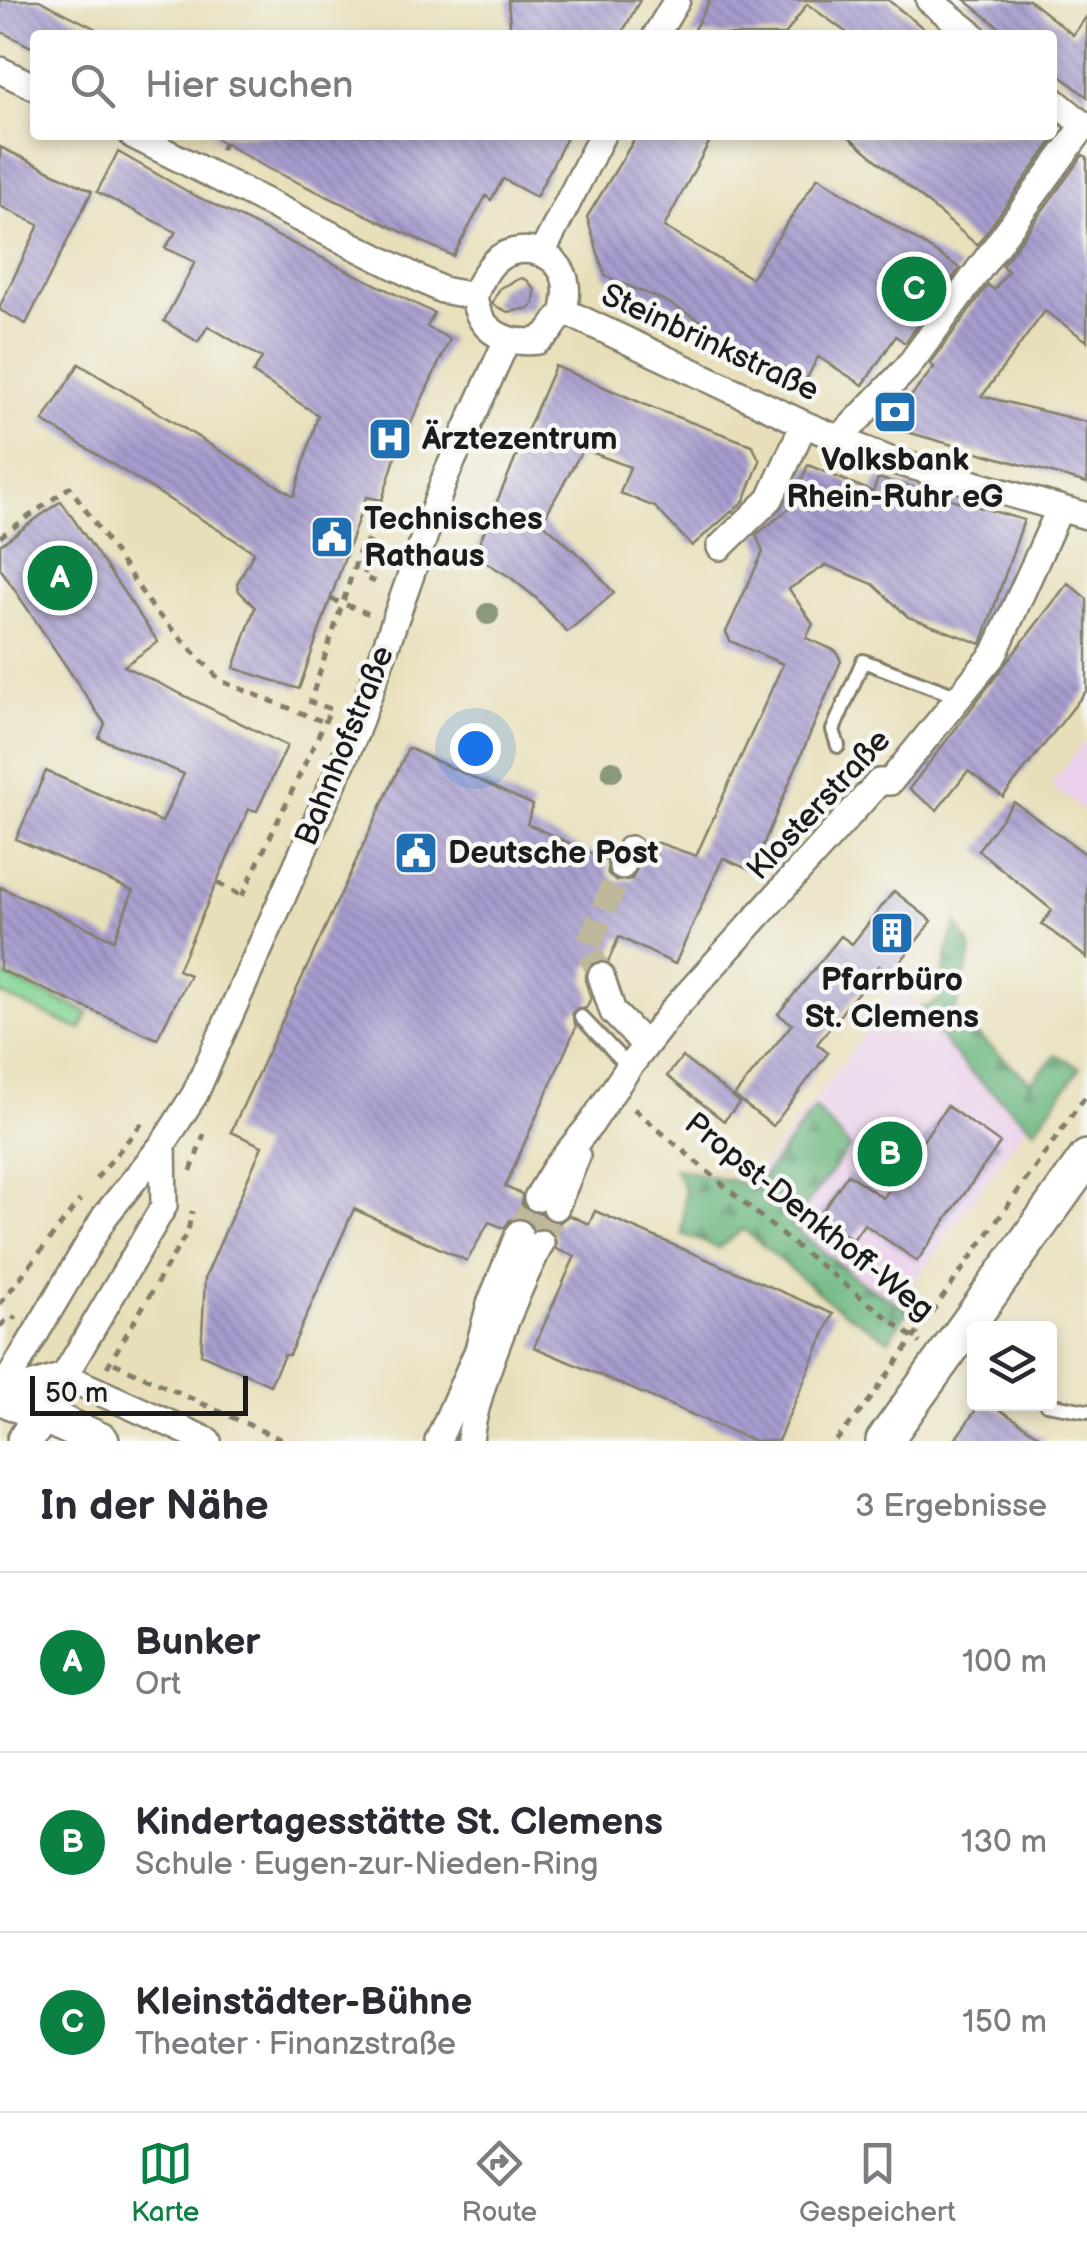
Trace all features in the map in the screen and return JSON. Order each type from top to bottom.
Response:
[{"type":"main road","points":[[884,1441],[944,1361],[982,1320],[1087,1158]]},
{"type":"main road","points":[[0,1395],[34,1427],[102,1441]]},
{"type":"street","points":[[659,30],[677,0]]},
{"type":"street","points":[[929,0],[967,30]]},
{"type":"street","points":[[0,70],[30,85]]},
{"type":"street","points":[[840,439],[907,368],[1085,127],[1057,103]]},
{"type":"street","points":[[142,140],[442,290],[474,296]]},
{"type":"street","points":[[542,254],[599,140]]},
{"type":"street","points":[[507,340],[482,322],[474,296],[495,261],[513,250],[542,254],[558,264],[568,290],[564,310]]},
{"type":"street","name":"Steinbrinkstraße","points":[[507,340],[521,344],[538,342],[564,310],[804,424],[888,458],[1087,516]]},
{"type":"street","name":"Bahnhofstraße","points":[[0,1395],[105,1216],[163,1144],[195,1094],[355,734],[446,475],[507,340]]},
{"type":"street","points":[[720,547],[770,499],[804,424]]},
{"type":"street","name":"Klosterstraße","points":[[546,1202],[555,1168],[591,1124],[645,1045],[879,782],[890,782],[994,654],[1060,508]]},
{"type":"street","points":[[601,976],[613,1012],[645,1045]]},
{"type":"street","points":[[34,1427],[164,1206],[163,1144]]},
{"type":"street","points":[[438,1441],[478,1350],[490,1304],[530,1238],[525,1276],[492,1363],[470,1441]]},
{"type":"street","points":[[0,1395],[64,1376],[208,1441]]},
{"type":"lane","points":[[838,746],[833,730],[863,661],[959,697]]},
{"type":"lane","points":[[581,1017],[629,1067]]},
{"type":"lane","points":[[1057,1406],[1087,1411]]},
{"type":"path","points":[[0,537],[70,487],[154,610],[221,681],[355,734]]},
{"type":"path","points":[[242,896],[331,710],[310,702],[364,541],[373,544],[363,577]]},
{"type":"path","points":[[330,599],[362,611]]},
{"type":"path","points":[[218,884],[251,900]]},
{"type":"path","name":"Propst-Denkhoff-Weg","points":[[612,1090],[788,1240],[944,1361]]},
{"type":"path","points":[[836,1441],[869,1401],[1087,1094]]},
{"type":"path","points":[[0,1326],[11,1316],[39,1329]]},
{"type":"path","points":[[80,1347],[284,1441]]},
{"type":"shaded area","points":[[1087,739],[1087,813],[1050,785]]},
{"type":"shaded area","points":[[898,991],[1033,1116],[894,1311],[744,1192]]},
{"type":"green space","points":[[957,923],[972,950],[954,1015],[1031,1082],[1056,1054],[1080,1068],[1035,1130],[970,1072],[917,1010],[939,1001],[947,952]]},
{"type":"green space","points":[[0,974],[88,1013],[81,1030],[0,994]]},
{"type":"green space","points":[[815,1108],[850,1147],[791,1225],[858,1280],[908,1310],[889,1340],[832,1304],[743,1229],[719,1248],[682,1234],[685,1190],[674,1168],[756,1186]]},
{"type":"building","points":[[0,0],[39,0],[98,30],[30,30],[30,46],[0,31]]},
{"type":"building","points":[[508,0],[640,0],[624,30],[511,30]]},
{"type":"building","points":[[710,0],[888,0],[926,30],[843,30],[807,4],[789,30],[694,30]]},
{"type":"building","points":[[965,0],[1029,0],[1073,35],[1087,16],[1087,97],[1057,73],[1057,30],[1003,30]]},
{"type":"building","points":[[219,140],[565,140],[536,197],[503,179],[491,200],[486,196],[453,256],[267,168]]},
{"type":"building","points":[[634,140],[710,140],[664,227],[751,278],[818,177],[960,268],[905,343],[896,336],[863,385],[818,357],[806,380],[667,302],[605,276],[587,217]]},
{"type":"building","points":[[853,140],[1053,140],[977,245]]},
{"type":"building","points":[[0,147],[92,191],[26,324],[0,310],[0,306],[39,225],[0,206]]},
{"type":"building","points":[[118,152],[192,194],[434,313],[427,327],[450,339],[396,455],[382,500],[366,497],[299,689],[234,668],[255,607],[237,584],[254,552],[43,421],[79,364],[294,496],[318,415],[253,373],[262,358],[208,326],[198,342],[164,321],[195,262],[165,248],[176,232],[97,192]]},
{"type":"building","points":[[1083,155],[1087,157],[1087,341],[1045,311],[982,396],[1087,422],[1087,483],[896,429],[905,404],[934,367],[930,364],[988,285],[994,290],[1008,271],[1002,266]]},
{"type":"building","points":[[521,278],[535,290],[530,308],[508,312],[492,304],[500,288]]},
{"type":"building","points":[[555,366],[752,445],[760,461],[744,501],[692,546],[655,507],[620,493],[630,467],[583,449],[542,522],[588,563],[614,593],[567,632],[536,598],[474,555]]},
{"type":"building","points":[[808,465],[873,492],[878,478],[1024,520],[981,644],[908,617],[873,584],[826,565],[789,589],[813,624],[806,638],[836,651],[841,661],[752,871],[723,858],[675,964],[619,937],[608,962],[597,960],[588,966],[585,980],[591,998],[586,1008],[572,1013],[576,1027],[505,1187],[522,1194],[522,1205],[528,1211],[541,1213],[551,1222],[559,1223],[569,1215],[589,1224],[595,1211],[833,1314],[778,1441],[754,1441],[534,1347],[575,1256],[556,1249],[555,1235],[549,1229],[534,1229],[524,1218],[510,1220],[504,1228],[489,1222],[467,1261],[354,1209],[289,1355],[284,1355],[270,1385],[201,1354],[205,1278],[262,1146],[231,1132],[408,748],[533,805],[527,824],[607,860],[608,874],[616,881],[632,879],[650,843],[696,856],[783,664],[730,641],[726,632],[763,552],[756,535],[789,509]]},
{"type":"building","points":[[61,501],[158,642],[124,666],[287,746],[257,811],[249,809],[178,970],[190,975],[157,1039],[0,970],[0,887],[114,940],[133,891],[16,839],[46,771],[162,822],[184,774],[99,738],[105,724],[0,568],[0,545]]},
{"type":"building","points":[[1068,583],[1087,599],[1087,690],[1003,797],[968,771],[937,810],[909,789]]},
{"type":"building","points":[[1014,802],[1087,855],[1087,958],[1042,924],[1052,910],[978,850]]},
{"type":"building","points":[[894,891],[932,921],[891,974],[879,966],[817,1044],[828,1053],[773,1126],[734,1096],[792,1024],[778,1014],[841,936],[852,944]]},
{"type":"building","points":[[682,1057],[740,1102],[724,1121],[667,1076]]},
{"type":"building","points":[[947,1106],[1000,1143],[917,1261],[864,1224],[853,1240],[819,1216],[848,1174],[883,1198]]},
{"type":"building","points":[[975,1411],[1002,1411],[1047,1441],[954,1441]]},
{"type":"tunnel","points":[[601,976],[587,948],[622,866]]},
{"type":"tunnel","points":[[519,1233],[537,1198]]},
{"type":"tunnel","points":[[541,1243],[556,1207]]},
{"type":"place","name":"Kleinstädter-Bühne","points":[[914,289]]},
{"type":"place","name":"Volksbank Rhein-Ruhr eG","points":[[895,412]]},
{"type":"place","name":"Ärztezentrum","points":[[390,439]]},
{"type":"place","name":"Technisches Rathaus","points":[[332,537]]},
{"type":"place","name":"Bunker","points":[[60,578]]},
{"type":"place","name":"Deutsche Post","points":[[416,853]]},
{"type":"place","name":"Pfarrbüro St. Clemens","points":[[892,933]]},
{"type":"place","name":"Kindertagesstätte St. Clemens","points":[[890,1154]]}]
